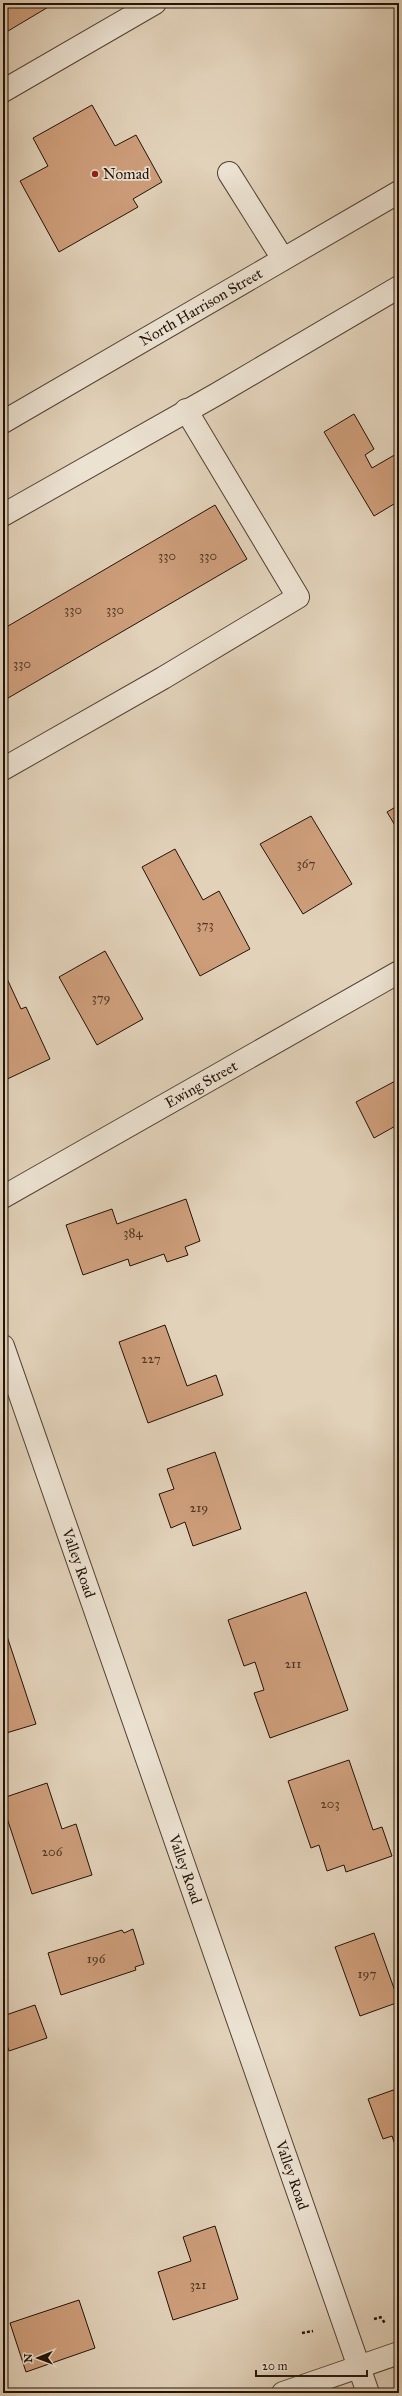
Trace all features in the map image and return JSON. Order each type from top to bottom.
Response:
[{"type":"street","points":[[3,91],[155,3]]},
{"type":"street","points":[[229,172],[282,259]]},
{"type":"street","name":"North Harrison Street","points":[[3,422],[399,192]]},
{"type":"street","points":[[3,515],[399,287]]},
{"type":"street","points":[[3,769],[162,678],[298,597],[186,410]]},
{"type":"street","name":"Ewing Street","points":[[3,1197],[399,972]]},
{"type":"street","name":"Valley Road","points":[[3,1346],[368,2393]]},
{"type":"street","points":[[283,2393],[399,2353]]},
{"type":"path","points":[[374,2319],[382,2318],[385,2324]]},
{"type":"path","points":[[302,2333],[313,2331]]},
{"type":"building","points":[[3,3],[55,3],[3,34]]},
{"type":"building","name":"Nomad","points":[[92,105],[115,146],[136,135],[162,182],[133,199],[138,207],[59,252],[20,181],[48,166],[33,138]]},
{"type":"building","points":[[354,414],[374,449],[365,455],[372,468],[398,453],[399,455],[399,501],[374,516],[324,432]]},
{"type":"building","points":[[215,505],[247,559],[3,701],[3,629]]},
{"type":"building","points":[[399,805],[399,832],[387,812]]},
{"type":"building","points":[[311,816],[352,884],[303,914],[260,844]]},
{"type":"building","points":[[175,849],[203,900],[219,891],[250,949],[200,976],[142,867]]},
{"type":"building","points":[[105,951],[143,1019],[97,1045],[59,977]]},
{"type":"building","points":[[3,970],[21,1009],[26,1007],[50,1059],[3,1081]]},
{"type":"building","points":[[399,1079],[399,1124],[374,1138],[356,1102]]},
{"type":"building","points":[[186,1199],[200,1241],[185,1247],[188,1255],[167,1262],[164,1254],[130,1266],[128,1259],[83,1275],[66,1225],[112,1209],[117,1224]]},
{"type":"building","points":[[165,1325],[187,1386],[216,1375],[223,1395],[148,1423],[119,1342]]},
{"type":"building","points":[[215,1452],[241,1529],[193,1546],[185,1522],[171,1528],[159,1494],[174,1489],[167,1469]]},
{"type":"building","points":[[306,1592],[348,1710],[270,1738],[254,1693],[264,1690],[255,1662],[244,1666],[228,1620]]},
{"type":"building","points":[[3,1624],[36,1724],[3,1734]]},
{"type":"building","points":[[349,1760],[373,1830],[382,1827],[392,1856],[346,1872],[344,1865],[327,1871],[319,1845],[311,1848],[288,1781]]},
{"type":"building","points":[[47,1783],[62,1829],[76,1824],[92,1875],[32,1894],[3,1806],[3,1798]]},
{"type":"building","points":[[133,1929],[144,1964],[135,1967],[136,1970],[61,1995],[48,1953],[122,1930],[124,1933]]},
{"type":"building","points":[[374,1933],[399,2002],[360,2016],[335,1947]]},
{"type":"building","points":[[35,2005],[47,2038],[9,2051],[3,2033],[3,2016]]},
{"type":"building","points":[[399,2088],[399,2156],[392,2136],[383,2139],[368,2099]]},
{"type":"building","points":[[215,2226],[238,2299],[173,2320],[158,2272],[191,2261],[183,2237]]},
{"type":"building","points":[[79,2300],[95,2348],[26,2372],[10,2323]]},
{"type":"place","name":"Nomad","points":[[95,174]]}]
